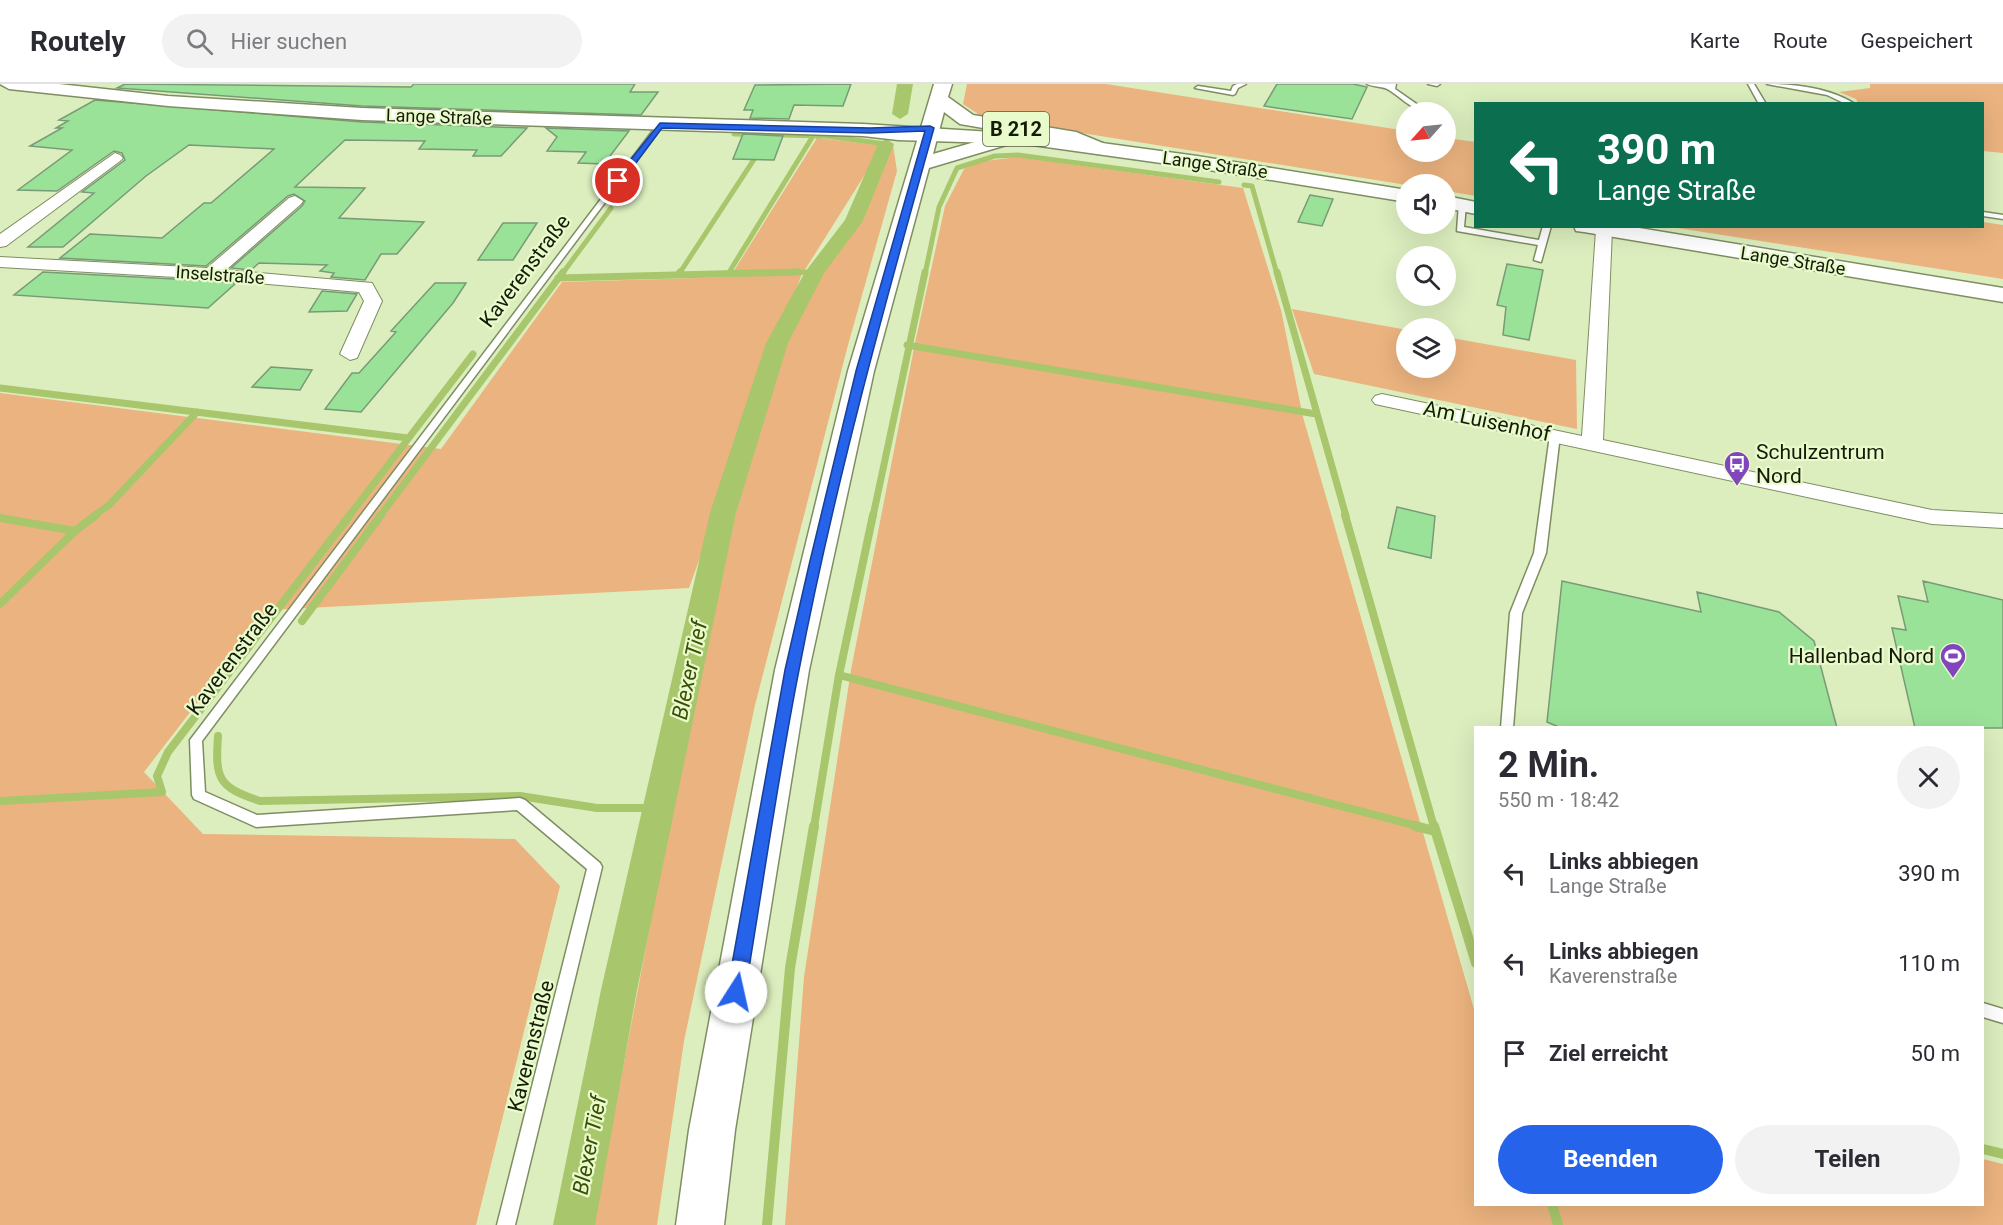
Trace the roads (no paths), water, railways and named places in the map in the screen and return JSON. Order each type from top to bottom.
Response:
[{"type":"street","name":"Lange Straße","points":[[9,84],[168,101],[362,114],[929,132],[1098,148],[1396,194]]},
{"type":"street","name":"B 212","points":[[700,1225],[714,1118],[792,670],[861,371],[941,91]]},
{"type":"street","name":"B 212","points":[[941,91],[966,120],[1076,138],[1098,148]]},
{"type":"street","name":"B 212","points":[[921,164],[1014,139]]},
{"type":"street","points":[[0,242],[115,158]]},
{"type":"street","points":[[211,274],[295,201]]},
{"type":"street","name":"Lange Straße","points":[[1594,228],[2003,295]]},
{"type":"street","points":[[1592,443],[1594,228]]},
{"type":"street","name":"Inselstraße","points":[[0,262],[211,274],[366,286],[373,301],[350,354]]},
{"type":"street","name":"Am Luisenhof","points":[[1382,400],[1932,517],[2003,521]]},
{"type":"lane","points":[[1198,88],[1233,93],[1235,87],[1243,84]]},
{"type":"lane","points":[[1370,84],[1393,86],[1411,102]]},
{"type":"lane","points":[[1431,84],[1437,84]]},
{"type":"lane","points":[[1751,84],[1762,102]]},
{"type":"lane","points":[[1770,84],[1829,93],[1848,102]]},
{"type":"lane","name":"Kaverenstraße","points":[[506,1225],[595,867],[520,804],[256,821],[199,795],[196,740],[660,125]]},
{"type":"lane","points":[[1461,205],[1460,229],[1542,243]]},
{"type":"lane","points":[[1984,214],[2003,217]]},
{"type":"lane","points":[[1538,260],[1546,228]]},
{"type":"lane","points":[[1507,726],[1516,613],[1540,553],[1555,435]]},
{"type":"lane","points":[[1984,1010],[2003,1016]]},
{"type":"waterway","name":"Blexer Tief","points":[[900,114],[905,84]]},
{"type":"waterway","points":[[734,134],[825,136],[886,144]]},
{"type":"waterway","points":[[679,274],[770,135]]},
{"type":"waterway","points":[[728,274],[813,136]]},
{"type":"waterway","name":"Blexer Tief","points":[[574,1225],[619,990],[723,513],[777,343],[815,272],[854,221],[886,144]]},
{"type":"waterway","points":[[925,274],[939,207],[957,168],[995,156],[1018,155],[1219,182]]},
{"type":"waterway","points":[[1244,185],[1252,186],[1277,274]]},
{"type":"waterway","points":[[562,274],[611,208]]},
{"type":"waterway","points":[[559,278],[563,272]]},
{"type":"waterway","points":[[728,274],[798,272]]},
{"type":"waterway","points":[[733,274],[815,272]]},
{"type":"waterway","points":[[909,345],[925,272]]},
{"type":"waterway","points":[[1277,272],[1346,516]]},
{"type":"waterway","points":[[678,275],[728,274]]},
{"type":"waterway","points":[[559,278],[678,275]]},
{"type":"waterway","points":[[380,516],[559,278]]},
{"type":"waterway","points":[[873,516],[909,345]]},
{"type":"waterway","points":[[909,345],[1316,414]]},
{"type":"waterway","points":[[349,516],[473,354]]},
{"type":"waterway","points":[[0,388],[197,412]]},
{"type":"waterway","points":[[94,516],[109,505],[197,412]]},
{"type":"waterway","points":[[197,412],[408,438]]},
{"type":"waterway","points":[[75,531],[96,515]]},
{"type":"waterway","points":[[0,801],[162,792],[157,776],[168,752],[350,515]]},
{"type":"waterway","points":[[302,621],[381,515]]},
{"type":"waterway","points":[[839,675],[873,515]]},
{"type":"waterway","points":[[1345,515],[1434,827]]},
{"type":"waterway","points":[[0,518],[75,531]]},
{"type":"waterway","points":[[0,604],[75,531]]},
{"type":"waterway","points":[[814,827],[839,675]]},
{"type":"waterway","points":[[839,675],[1421,827]]},
{"type":"waterway","points":[[218,736],[217,762],[222,779],[235,791],[260,801],[520,796],[597,808],[660,808]]},
{"type":"waterway","points":[[767,1225],[790,968],[814,826]]},
{"type":"waterway","points":[[1415,826],[1435,831]]},
{"type":"waterway","points":[[1434,826],[1474,956]]},
{"type":"waterway","points":[[1984,1149],[2003,1154]]},
{"type":"waterway","points":[[1553,1206],[1558,1225]]},
{"type":"place","name":"Schulzentrum Nord","points":[[1737,487]]},
{"type":"place","name":"Hallenbad Nord","points":[[1953,679]]}]
